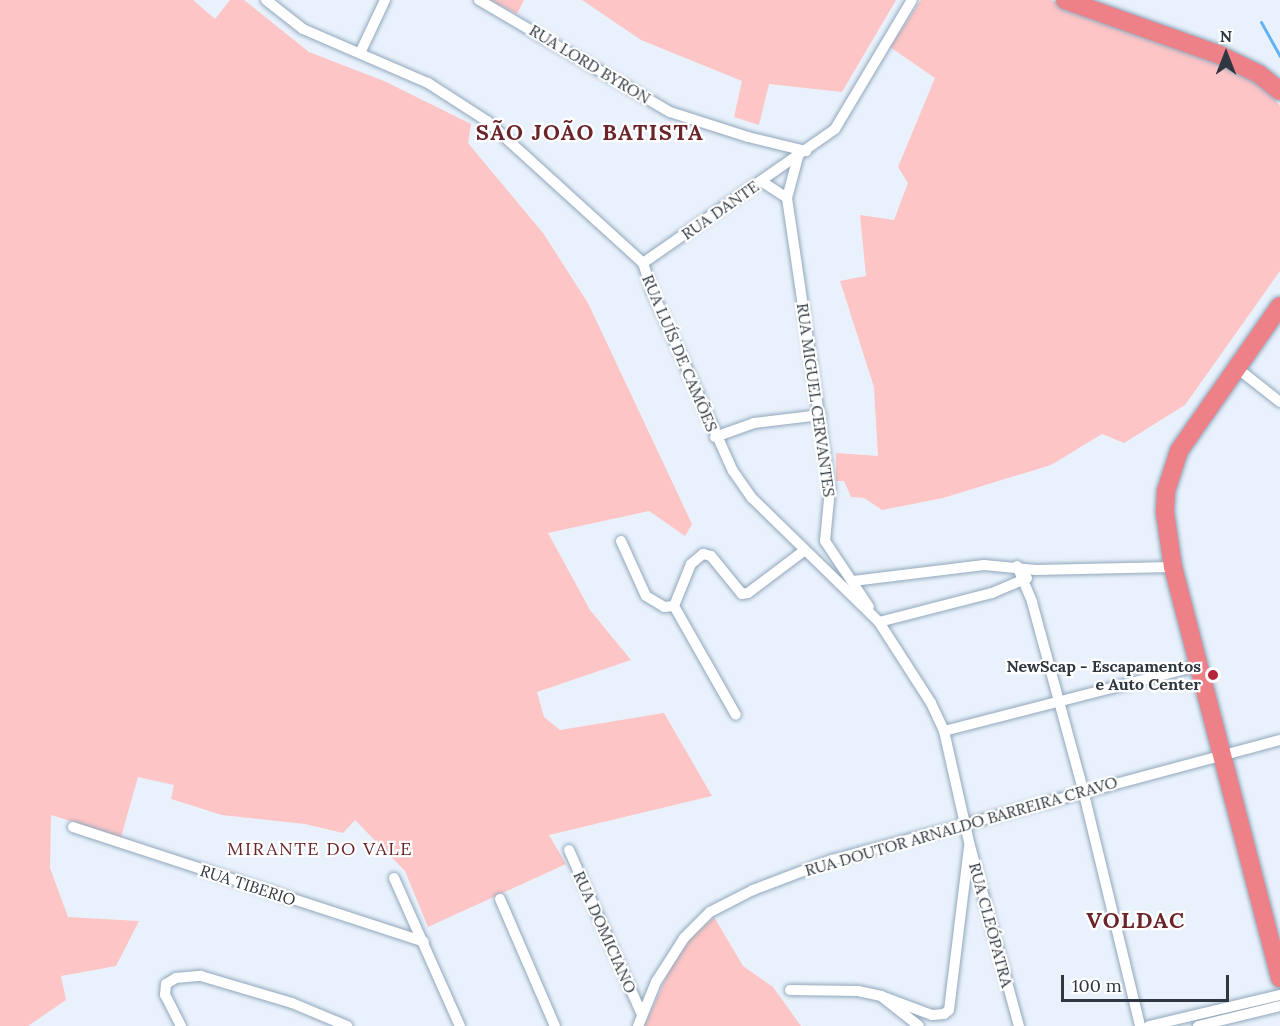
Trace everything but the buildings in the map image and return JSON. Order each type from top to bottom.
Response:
[{"type":"highway","points":[[1065,0],[1220,55],[1259,74],[1280,91]]},
{"type":"highway","points":[[1280,306],[1206,410],[1170,471],[1166,513],[1173,567],[1280,978]]},
{"type":"street","name":"RUA LUÍS DE CAMÕES","points":[[266,0],[303,29],[428,83],[488,121],[643,263],[715,437],[752,498],[879,622],[917,677],[944,732],[966,823]]},
{"type":"street","points":[[360,53],[385,0]]},
{"type":"street","name":"RUA LORD BYRON","points":[[479,0],[670,112],[802,154]]},
{"type":"street","name":"RUA DANTE","points":[[643,263],[802,154],[842,119],[912,0]]},
{"type":"street","name":"RUA MIGUEL CERVANTES","points":[[802,154],[787,198],[821,415],[830,489],[825,541],[879,622]]},
{"type":"street","points":[[761,181],[787,198]]},
{"type":"street","points":[[1237,368],[1280,402]]},
{"type":"street","points":[[715,437],[754,423],[821,415]]},
{"type":"street","points":[[621,541],[646,596],[654,604],[674,606]]},
{"type":"street","points":[[674,606],[692,564],[703,554],[711,556],[736,590],[748,593],[805,550]]},
{"type":"street","points":[[853,581],[946,568],[1017,566],[1036,570],[1173,567]]},
{"type":"street","points":[[1017,566],[1024,581],[1083,790],[1140,1026]]},
{"type":"street","points":[[879,622],[992,593],[1024,581],[1036,570]]},
{"type":"street","points":[[674,606],[736,715]]},
{"type":"street","points":[[944,732],[1198,666]]},
{"type":"street","name":"RUA DOUTOR ARNALDO BARREIRA CRAVO","points":[[638,1026],[656,982],[684,938],[710,912],[753,890],[832,860],[1083,790],[1280,740]]},
{"type":"street","name":"RUA CLEÓPATRA","points":[[966,823],[970,846],[1018,1026]]},
{"type":"street","name":"RUA TIBERIO","points":[[73,827],[424,942]]},
{"type":"street","points":[[790,990],[850,990],[881,996],[932,1015],[944,1014],[949,1010],[970,846]]},
{"type":"street","name":"RUA DOMICIANO","points":[[569,850],[642,1015]]},
{"type":"street","points":[[394,878],[460,1026]]},
{"type":"street","points":[[962,898],[980,879]]},
{"type":"street","points":[[500,899],[555,1026]]},
{"type":"street","points":[[181,1026],[165,994],[166,984],[176,978],[201,976],[292,1003],[347,1026]]},
{"type":"street","points":[[1198,1026],[1208,1018],[1280,995]]},
{"type":"street","points":[[881,996],[919,1026]]},
{"type":"street","points":[[1149,1026],[1280,1006]]},
{"type":"shaded area","points":[[0,0],[193,0],[215,19],[230,0],[244,0],[309,52],[384,81],[471,124],[468,143],[543,233],[588,303],[692,524],[685,536],[649,511],[548,533],[590,610],[631,660],[537,692],[544,717],[560,730],[664,713],[712,796],[549,835],[566,864],[428,927],[405,871],[355,820],[343,833],[305,824],[222,815],[171,799],[174,785],[138,777],[121,837],[51,815],[50,868],[68,917],[139,921],[116,966],[61,976],[66,1000],[28,1026],[0,1026]]},
{"type":"shaded area","points":[[490,0],[524,0],[517,14]]},
{"type":"shaded area","points":[[582,0],[896,0],[842,92],[769,84],[759,125],[734,117],[742,81],[641,40]]},
{"type":"shaded area","points":[[921,0],[1051,0],[1224,63],[1267,89],[1280,106],[1280,271],[1185,405],[1124,443],[1102,434],[1051,465],[943,498],[882,510],[864,498],[851,497],[844,481],[836,481],[836,453],[878,456],[874,387],[840,281],[866,276],[860,215],[894,220],[908,183],[898,167],[935,78],[890,47]]},
{"type":"shaded area","points":[[714,917],[743,966],[773,987],[801,1026],[644,1026],[672,965],[692,937]]},
{"type":"waterway","points":[[1261,22],[1280,56]]},
{"type":"place","name":"NewScap - Escapamentos e Auto Center","points":[[1213,675]]},
{"type":"district","name":"SÃO JOÃO BATISTA","points":[[590,133]]},
{"type":"district","name":"MIRANTE DO VALE","points":[[320,849]]},
{"type":"district","name":"VOLDAC","points":[[1136,921]]}]
